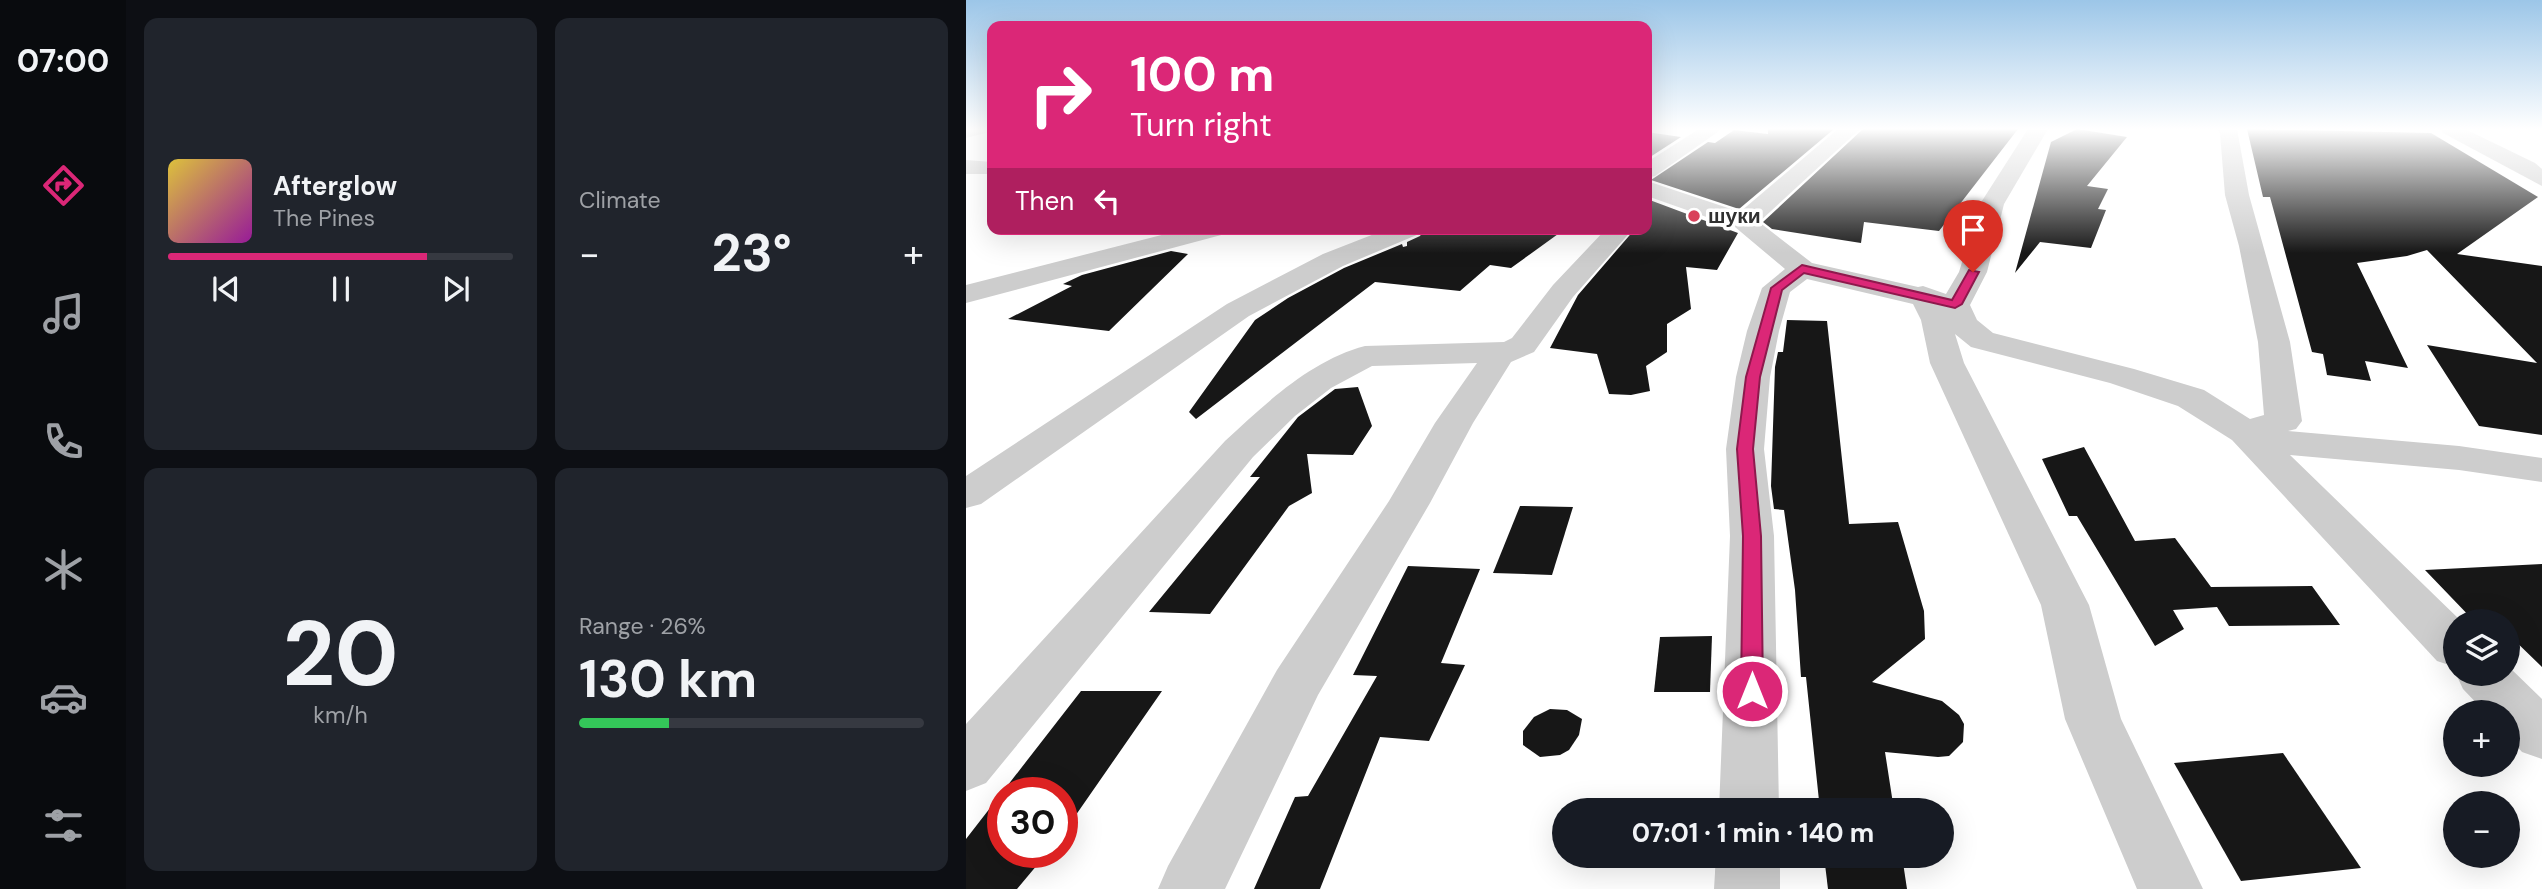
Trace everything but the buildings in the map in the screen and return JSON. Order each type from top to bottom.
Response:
[{"type":"street","points":[[1652,188],[1670,170]]},
{"type":"street","points":[[1744,222],[1803,170]]},
{"type":"street","points":[[2013,170],[1992,204],[1973,272],[1939,300],[1936,320],[1947,363],[2065,605],[2093,719],[2170,889]]},
{"type":"street","points":[[2234,170],[2236,195],[2252,246],[2274,342],[2283,421],[2245,432]]},
{"type":"street","points":[[1652,189],[1744,222],[1802,269],[1939,300],[1982,340],[2122,376],[2191,398],[2245,432],[2443,635]]},
{"type":"street","points":[[966,294],[1194,235]]},
{"type":"street","points":[[966,495],[1238,310],[1333,260],[1395,235]]},
{"type":"street","points":[[966,765],[1239,449],[1282,408],[1319,381],[1365,356],[1511,352],[1523,345],[1563,291],[1614,235]]},
{"type":"street","points":[[1749,798],[1752,536],[1745,449],[1753,377],[1766,320],[1777,288],[1802,269]]},
{"type":"street","points":[[966,324],[1007,285]]},
{"type":"street","points":[[1191,889],[1296,685],[1409,503],[1454,423],[1494,363],[1494,353]]},
{"type":"street","points":[[2245,432],[2297,445],[2459,458],[2542,470]]},
{"type":"street","points":[[2494,686],[2542,735]]},
{"type":"street","points":[[1747,889],[1748,868]]},
{"type":"place","name":"шуки","points":[[1694,216]]},
{"type":"route","points":[[1752,691],[1752,536],[1745,449],[1753,377],[1763,331],[1777,288],[1802,269],[1955,304],[1973,272]]}]
